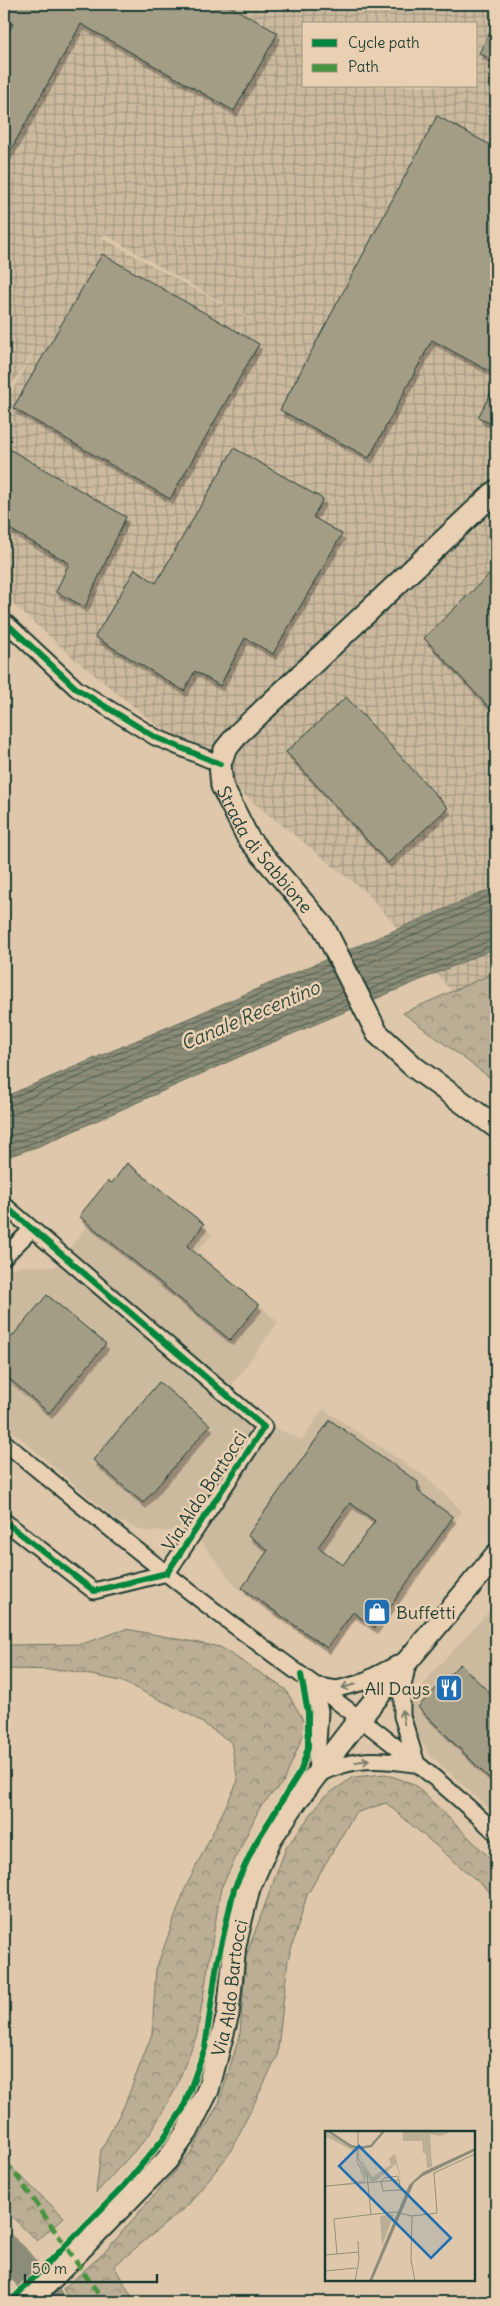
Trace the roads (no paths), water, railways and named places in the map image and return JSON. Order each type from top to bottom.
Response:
[{"type":"main road","name":"Strada di Sabbione","points":[[496,491],[240,733],[225,750],[220,764],[222,786],[248,838],[323,926],[377,1034],[414,1067],[496,1127]]},
{"type":"main road","name":"Via Aldo Bartocci","points":[[29,2302],[167,2160],[187,2132],[208,2090],[228,2014],[235,1945],[250,1888],[271,1838],[360,1718],[496,1555]]},
{"type":"street","points":[[4,621],[77,689],[155,737],[220,764]]},
{"type":"street","name":"Via Aldo Bartocci","points":[[4,1205],[264,1427],[168,1573],[94,1591],[4,1521]]},
{"type":"street","points":[[4,1257],[32,1228]]},
{"type":"street","name":"Via Aldo Bartocci","points":[[4,1442],[168,1573],[360,1718],[465,1803],[496,1833]]},
{"type":"street","name":"Via Aldo Bartocci","points":[[314,1685],[336,1689],[352,1685],[409,1658]]},
{"type":"street","name":"Via Aldo Bartocci","points":[[409,1658],[402,1691],[402,1716],[417,1764]]},
{"type":"street","points":[[314,1685],[320,1711],[316,1775]]},
{"type":"street","name":"Via Aldo Bartocci","points":[[316,1775],[336,1765],[375,1758],[417,1764]]},
{"type":"water","name":"Canale Recentino","points":[[496,887],[496,948],[259,1048],[42,1145],[4,1158],[4,1097]]},
{"type":"waterway","points":[[4,2249],[14,2258],[50,2302]]},
{"type":"place","name":"Buffetti","points":[[377,1612]]},
{"type":"place","name":"All Days","points":[[449,1688]]}]
